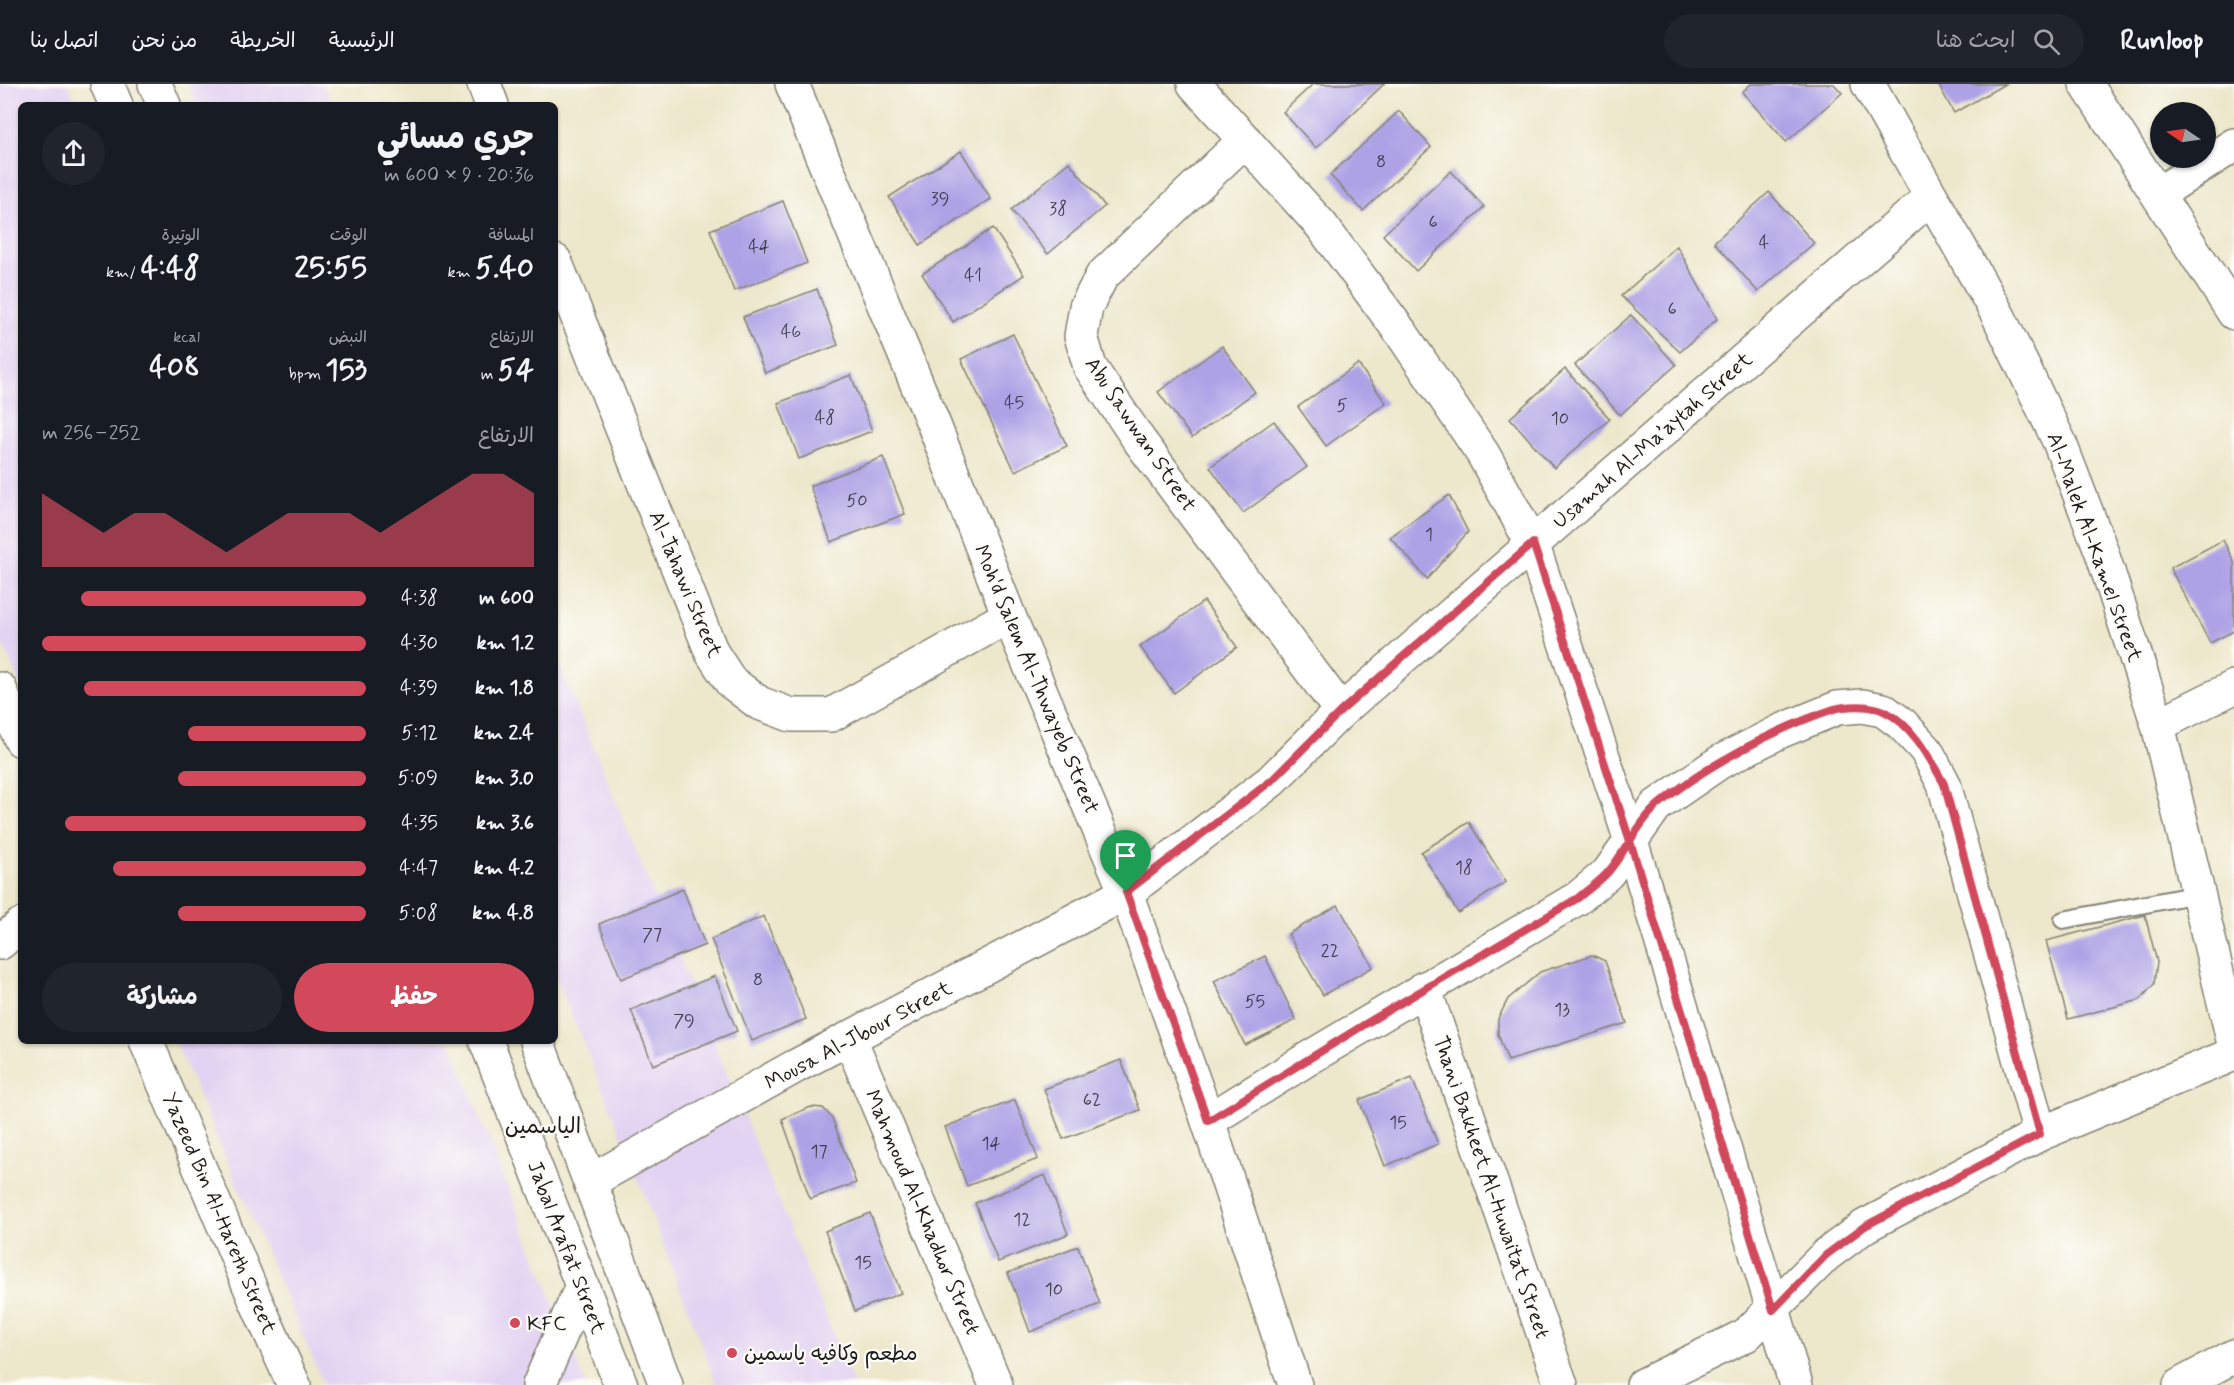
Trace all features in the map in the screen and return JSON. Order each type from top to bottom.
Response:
[{"type":"street","points":[[107,84],[115,102]]},
{"type":"street","points":[[155,84],[163,102]]},
{"type":"street","points":[[484,84],[491,102]]},
{"type":"street","name":"Moh'd Salem Al-Thwayeb Street","points":[[792,84],[934,425],[1009,616],[1126,892],[1208,1121],[1295,1385]]},
{"type":"street","points":[[1194,84],[1321,225],[1402,334],[1483,454],[1533,543],[1630,841],[1796,1385]]},
{"type":"street","name":"Al-Malek Al-Kamel Street","points":[[1868,84],[1998,315],[2059,441],[2104,560],[2158,725],[2234,1044]]},
{"type":"street","points":[[2086,84],[2234,313]]},
{"type":"street","name":"Abu Sawwan Street","points":[[1245,140],[1102,276],[1086,307],[1081,336],[1090,368],[1139,440],[1341,711]]},
{"type":"street","points":[[2158,194],[2234,145]]},
{"type":"street","name":"Usamah Al-Ma’aytah Street","points":[[1126,892],[1271,781],[1341,711],[1931,197]]},
{"type":"street","name":"Al-Tahawi Street","points":[[558,269],[711,653],[731,682],[759,703],[791,715],[831,715],[1009,616]]},
{"type":"street","points":[[2158,725],[2234,687]]},
{"type":"street","points":[[0,689],[18,733]]},
{"type":"street","points":[[1208,1121],[1424,988],[1578,898],[1608,873],[1656,806],[1720,762],[1781,731],[1836,708],[1862,706],[1883,710],[1902,724],[1926,750],[1944,784],[2040,1134]]},
{"type":"street","name":"Mousa Al-Jbour Street","points":[[591,1181],[721,1107],[1126,892]]},
{"type":"street","points":[[0,943],[18,928]]},
{"type":"street","name":"Thani Bakheet Al-Huwaitat Street","points":[[1424,988],[1561,1385]]},
{"type":"street","name":"Mahmoud Al-Khadhor Street","points":[[850,1039],[996,1385]]},
{"type":"street","name":"Yazeed Bin Al-Hareth Street","points":[[147,1044],[255,1299],[294,1385]]},
{"type":"street","name":"Jabal Arafat Street","points":[[487,1044],[621,1385]]},
{"type":"street","points":[[538,1044],[666,1385]]},
{"type":"street","points":[[1643,1385],[1746,1335],[1826,1255],[1865,1226],[2040,1134],[2234,1054]]},
{"type":"street","points":[[539,1385],[582,1286]]},
{"type":"street","points":[[2181,1385],[2234,1356]]},
{"type":"lane","points":[[2063,920],[2198,894]]},
{"type":"shaded area","points":[[0,84],[68,84],[76,102],[18,102],[18,680],[0,639]]},
{"type":"shaded area","points":[[188,84],[323,84],[331,102],[195,102]]},
{"type":"shaded area","points":[[558,660],[854,1385],[717,1385],[621,1134],[558,982]]},
{"type":"shaded area","points":[[176,1044],[451,1044],[586,1385],[324,1385]]},
{"type":"building","points":[[1313,84],[1384,84],[1316,148],[1283,112]]},
{"type":"building","points":[[1751,84],[1834,84],[1842,93],[1786,142],[1742,92]]},
{"type":"building","points":[[1938,84],[2005,84],[1954,113]]},
{"type":"building","points":[[1399,111],[1431,147],[1363,211],[1330,175]]},
{"type":"building","points":[[961,151],[991,199],[920,245],[889,197]]},
{"type":"building","points":[[1069,162],[1105,206],[1048,254],[1011,210]]},
{"type":"building","points":[[1451,171],[1484,207],[1416,271],[1383,235]]},
{"type":"building","points":[[1769,192],[1814,243],[1758,292],[1714,242]]},
{"type":"building","points":[[783,201],[807,263],[734,291],[710,230]]},
{"type":"building","points":[[993,228],[1024,275],[953,322],[922,274]]},
{"type":"building","points":[[1677,246],[1717,319],[1680,352],[1621,296]]},
{"type":"building","points":[[817,289],[838,345],[765,373],[743,317]]},
{"type":"building","points":[[1631,315],[1676,365],[1620,415],[1575,365]]},
{"type":"building","points":[[1013,334],[1067,446],[1015,471],[961,359]]},
{"type":"building","points":[[1222,346],[1255,392],[1192,438],[1158,392]]},
{"type":"building","points":[[1358,364],[1386,403],[1326,446],[1298,407]]},
{"type":"building","points":[[1565,369],[1610,419],[1554,468],[1510,418]]},
{"type":"building","points":[[851,375],[872,431],[799,459],[778,403]]},
{"type":"building","points":[[1274,421],[1307,467],[1243,513],[1210,467]]},
{"type":"building","points":[[883,457],[905,514],[831,542],[810,486]]},
{"type":"building","points":[[1449,495],[1468,532],[1427,579],[1390,537]]},
{"type":"building","points":[[2223,540],[2234,562],[2234,631],[2210,643],[2170,568]]},
{"type":"building","points":[[1204,601],[1237,647],[1174,693],[1140,647]]},
{"type":"building","points":[[1469,822],[1506,882],[1458,913],[1421,852]]},
{"type":"building","points":[[683,889],[705,945],[621,979],[599,924]]},
{"type":"building","points":[[1338,905],[1373,967],[1323,995],[1288,934]]},
{"type":"building","points":[[2145,915],[2157,962],[2154,984],[2140,1000],[2068,1019],[2046,941]]},
{"type":"building","points":[[764,916],[806,1019],[752,1041],[711,939]]},
{"type":"building","points":[[1592,955],[1605,961],[1627,1023],[1508,1061],[1498,1034],[1498,1019],[1508,999],[1540,972]]},
{"type":"building","points":[[1265,956],[1296,1020],[1245,1045],[1214,981]]},
{"type":"building","points":[[715,976],[737,1031],[653,1065],[631,1010]]},
{"type":"building","points":[[1121,1060],[1140,1110],[1063,1139],[1044,1089]]},
{"type":"building","points":[[1412,1078],[1438,1144],[1385,1166],[1359,1100]]},
{"type":"building","points":[[1015,1100],[1038,1159],[967,1186],[945,1127]]},
{"type":"building","points":[[811,1107],[823,1108],[832,1118],[856,1183],[810,1199],[782,1119]]},
{"type":"building","points":[[1045,1175],[1068,1234],[998,1262],[975,1203]]},
{"type":"building","points":[[870,1213],[901,1293],[855,1311],[825,1231]]},
{"type":"building","points":[[1078,1246],[1100,1304],[1030,1332],[1008,1273]]},
{"type":"place","name":"KFC","points":[[515,1323]]},
{"type":"place","name":"مطعم وكافيه ياسمين","points":[[732,1353]]},
{"type":"district","name":"الياسمين","points":[[543,1125]]},
{"type":"route","points":[[1126,892],[1208,1121],[1367,1023],[1578,898],[1608,873],[1630,841],[1656,806],[1720,762],[1781,731],[1836,708],[1862,706],[1883,710],[1902,724],[1926,750],[1944,784],[2040,1134],[1865,1226],[1826,1255],[1773,1310],[1658,930],[1630,841],[1533,543],[1341,711],[1271,781],[1126,892]]}]
